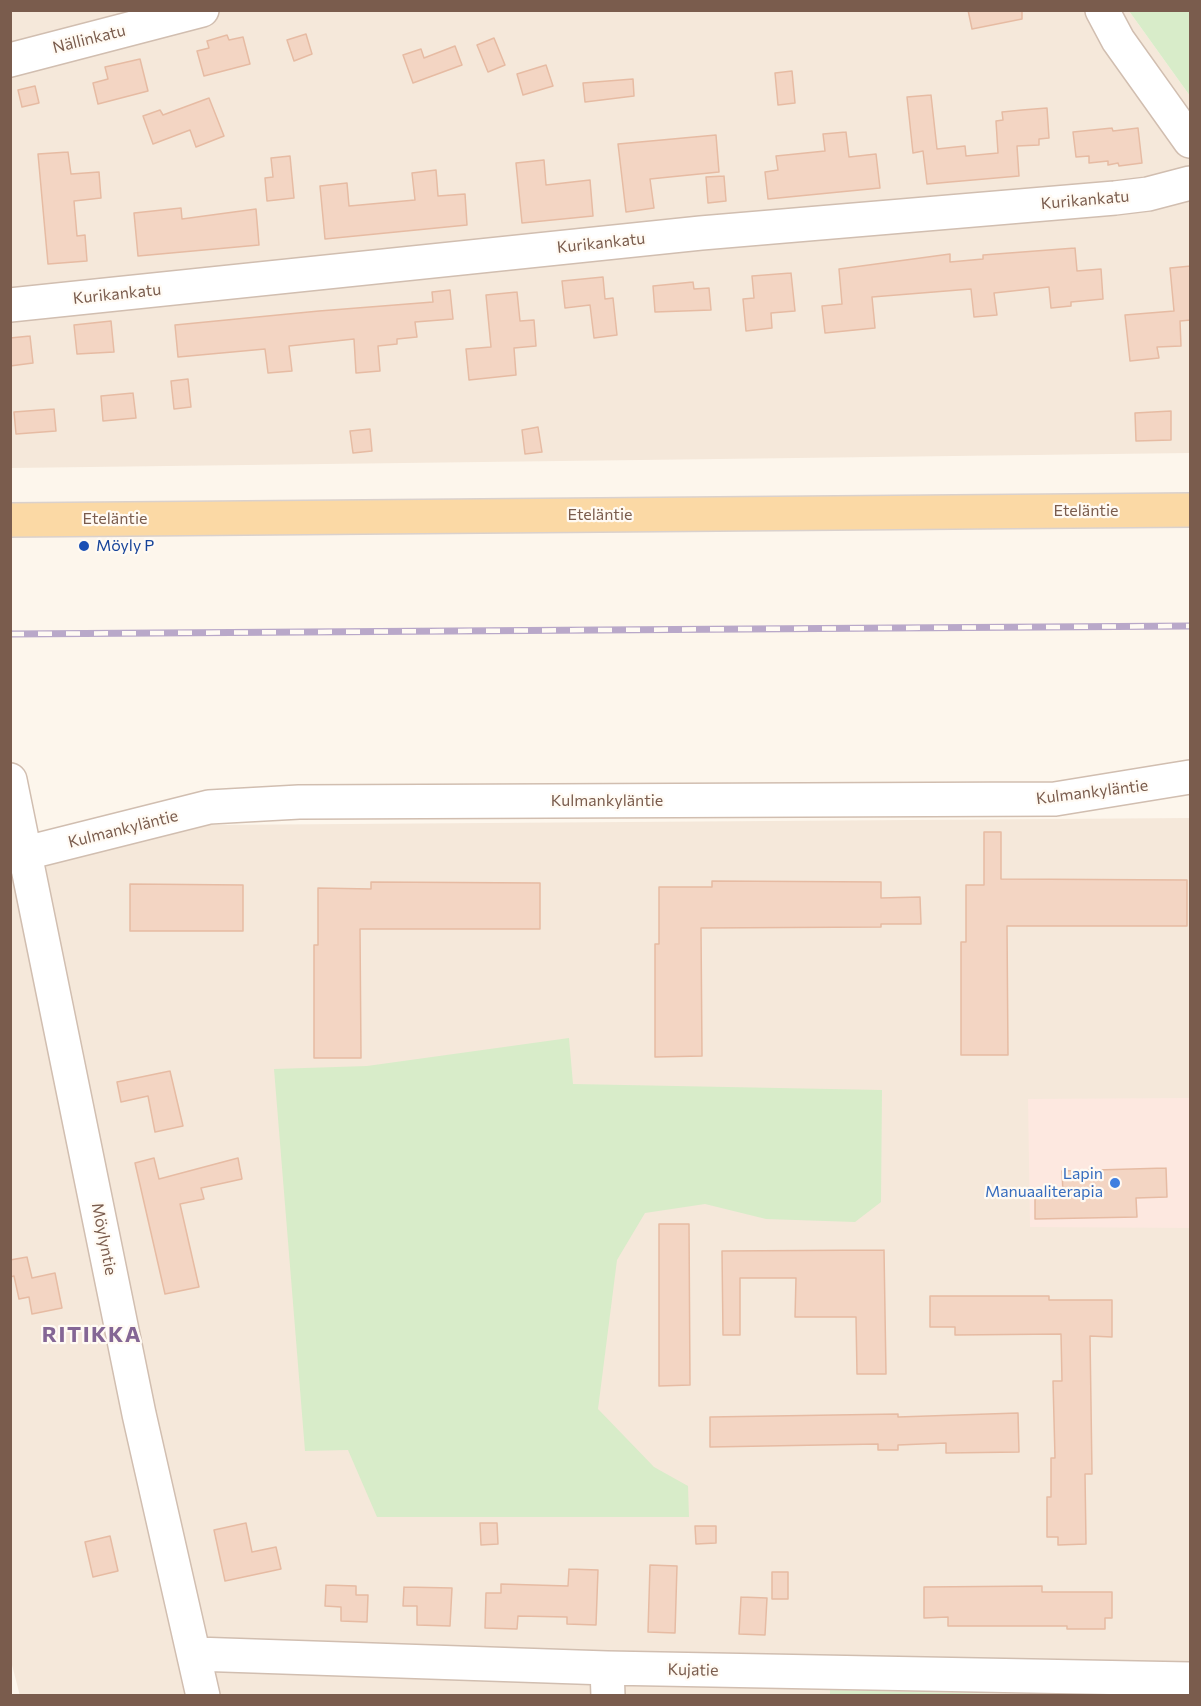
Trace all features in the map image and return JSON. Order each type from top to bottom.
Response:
[{"type":"main road","name":"Eteläntie","points":[[10,520],[1191,510]]},
{"type":"street","name":"Nällinkatu","points":[[10,60],[202,10]]},
{"type":"street","points":[[1102,10],[1118,40],[1191,141]]},
{"type":"street","name":"Kurikankatu","points":[[10,305],[701,233],[1114,198],[1148,194],[1191,183]]},
{"type":"street","name":"Kulmankyläntie","points":[[19,855],[209,807],[299,802],[1055,799],[1191,777]]},
{"type":"street","name":"Möylyntie","points":[[10,780],[19,855],[203,1695]]},
{"type":"street","name":"Kujatie","points":[[195,1654],[608,1682],[1191,1679]]},
{"type":"shaded area","points":[[10,11],[1129,11],[1190,96],[1190,453],[11,468]]},
{"type":"shaded area","points":[[1190,818],[1190,1695],[20,1696],[11,1661],[11,870],[208,825]]},
{"type":"shaded area","points":[[1190,1098],[1190,1228],[1030,1227],[1028,1099]]},
{"type":"green space","points":[[1129,11],[1190,11],[1190,96]]},
{"type":"green space","points":[[569,1038],[573,1084],[882,1090],[881,1202],[855,1222],[766,1219],[705,1204],[645,1213],[617,1260],[598,1409],[654,1467],[688,1486],[689,1517],[377,1517],[348,1450],[305,1451],[274,1069],[367,1066]]},
{"type":"green space","points":[[830,1690],[1034,1695],[830,1696]]},
{"type":"building","points":[[968,10],[1022,10],[1022,19],[972,29]]},
{"type":"building","points":[[306,34],[312,54],[294,61],[287,40]]},
{"type":"building","points":[[227,35],[229,40],[243,37],[250,64],[204,76],[197,51],[209,48],[207,41]]},
{"type":"building","points":[[494,38],[505,65],[488,72],[477,45]]},
{"type":"building","points":[[455,46],[462,65],[413,83],[403,55],[421,49],[424,58]]},
{"type":"building","points":[[140,59],[148,91],[98,104],[93,83],[108,79],[105,67]]},
{"type":"building","points":[[546,65],[553,86],[523,95],[517,74]]},
{"type":"building","points":[[792,71],[795,103],[778,105],[775,73]]},
{"type":"building","points":[[633,79],[634,96],[585,102],[583,83]]},
{"type":"building","points":[[35,86],[39,103],[22,107],[18,90]]},
{"type":"building","points":[[931,95],[937,149],[965,146],[966,156],[998,153],[996,121],[1003,120],[1002,112],[1022,110],[1047,108],[1049,138],[1039,139],[1039,145],[1017,146],[1019,176],[927,184],[923,151],[913,153],[907,97]]},
{"type":"building","points":[[209,98],[224,136],[196,147],[190,130],[153,144],[143,116],[160,110],[163,115]]},
{"type":"building","points":[[1112,128],[1113,131],[1138,128],[1142,163],[1108,165],[1108,161],[1089,163],[1089,156],[1076,157],[1073,132]]},
{"type":"building","points":[[846,132],[849,157],[876,154],[880,188],[768,199],[765,172],[778,170],[776,156],[825,151],[823,134]]},
{"type":"building","points":[[716,135],[719,172],[650,179],[654,208],[626,212],[618,144]]},
{"type":"building","points":[[68,152],[71,174],[99,172],[101,198],[74,201],[77,236],[85,235],[87,261],[48,264],[38,154]]},
{"type":"building","points":[[290,156],[294,198],[267,201],[265,178],[273,177],[271,158]]},
{"type":"building","points":[[544,160],[546,185],[590,180],[593,216],[522,223],[516,163]]},
{"type":"building","points":[[436,170],[438,196],[465,194],[467,225],[325,239],[320,186],[347,183],[349,206],[415,200],[412,173]]},
{"type":"building","points":[[724,176],[726,201],[708,203],[706,177]]},
{"type":"building","points":[[181,208],[182,219],[256,209],[259,245],[138,256],[134,213]]},
{"type":"building","points":[[1075,248],[1077,271],[1101,269],[1103,299],[1071,302],[1071,306],[1051,308],[1049,287],[994,293],[997,315],[974,317],[971,289],[872,297],[875,328],[825,333],[822,306],[842,304],[839,269],[950,254],[950,262],[983,259],[983,255]]},
{"type":"building","points":[[1191,266],[1191,320],[1180,321],[1181,346],[1157,347],[1159,358],[1130,361],[1125,315],[1174,311],[1170,268]]},
{"type":"building","points":[[791,273],[795,311],[771,313],[772,328],[746,331],[743,299],[754,298],[752,276]]},
{"type":"building","points":[[603,277],[605,299],[613,298],[617,335],[594,338],[590,305],[565,308],[562,281]]},
{"type":"building","points":[[693,282],[694,289],[709,288],[711,310],[655,312],[653,286]]},
{"type":"building","points":[[450,290],[453,319],[415,322],[417,337],[397,339],[397,344],[378,346],[380,371],[356,373],[354,339],[289,346],[292,371],[268,373],[265,349],[178,357],[175,325],[433,302],[432,292]]},
{"type":"building","points":[[517,292],[520,321],[534,320],[536,346],[514,348],[516,375],[469,380],[466,349],[491,347],[486,295]]},
{"type":"building","points":[[111,321],[114,352],[77,354],[74,325]]},
{"type":"building","points":[[30,336],[33,363],[10,366],[10,338]]},
{"type":"building","points":[[188,379],[191,407],[174,409],[171,381]]},
{"type":"building","points":[[133,393],[136,418],[103,421],[101,396]]},
{"type":"building","points":[[54,409],[56,431],[16,434],[14,412]]},
{"type":"building","points":[[1171,411],[1171,440],[1136,441],[1135,413]]},
{"type":"building","points":[[538,427],[542,452],[525,454],[522,430]]},
{"type":"building","points":[[370,429],[372,451],[353,453],[350,431]]},
{"type":"building","points":[[984,832],[1001,832],[1001,879],[1187,880],[1187,926],[1007,926],[1008,1055],[961,1055],[961,942],[966,942],[966,885],[984,885]]},
{"type":"building","points":[[712,881],[881,882],[881,898],[920,897],[921,924],[881,924],[881,927],[701,928],[702,1056],[655,1057],[655,944],[659,944],[659,887],[712,887]]},
{"type":"building","points":[[371,882],[540,883],[540,929],[360,929],[361,1058],[314,1058],[314,945],[318,945],[318,888],[371,889]]},
{"type":"building","points":[[130,884],[243,885],[243,931],[130,931]]},
{"type":"building","points":[[170,1071],[183,1126],[155,1132],[148,1096],[121,1102],[117,1082]]},
{"type":"building","points":[[154,1158],[159,1179],[238,1158],[242,1179],[201,1188],[204,1199],[180,1204],[199,1287],[165,1294],[135,1163]]},
{"type":"building","name":"Lapin Manuaaliterapia","points":[[1166,1168],[1167,1197],[1136,1198],[1137,1217],[1035,1219],[1035,1195],[1063,1194],[1062,1171]]},
{"type":"building","points":[[659,1224],[689,1224],[690,1385],[659,1386]]},
{"type":"building","points":[[884,1250],[886,1374],[857,1374],[856,1317],[795,1317],[796,1278],[740,1278],[740,1335],[723,1335],[722,1251]]},
{"type":"building","points":[[27,1257],[32,1278],[55,1273],[62,1308],[32,1314],[29,1297],[19,1299],[14,1276],[10,1277],[10,1260]]},
{"type":"building","points":[[930,1296],[1049,1296],[1049,1300],[1112,1300],[1112,1337],[1090,1336],[1092,1474],[1085,1474],[1086,1544],[1058,1545],[1058,1537],[1047,1537],[1047,1497],[1051,1497],[1051,1458],[1055,1458],[1053,1381],[1062,1381],[1061,1334],[955,1335],[955,1327],[930,1327]]},
{"type":"building","points":[[1018,1413],[1019,1452],[946,1453],[946,1443],[898,1445],[898,1450],[878,1450],[878,1444],[710,1447],[710,1417],[898,1414],[898,1417]]},
{"type":"building","points":[[246,1523],[252,1552],[276,1547],[281,1569],[225,1581],[214,1530]]},
{"type":"building","points":[[480,1523],[497,1523],[498,1544],[481,1545]]},
{"type":"building","points":[[695,1526],[716,1526],[716,1543],[696,1544]]},
{"type":"building","points":[[110,1536],[118,1571],[93,1577],[85,1542]]},
{"type":"building","points":[[650,1565],[677,1566],[675,1633],[648,1632]]},
{"type":"building","points":[[569,1569],[598,1570],[596,1625],[567,1624],[567,1617],[518,1616],[517,1629],[485,1628],[486,1593],[501,1593],[501,1584],[568,1586]]},
{"type":"building","points":[[772,1572],[788,1572],[788,1599],[772,1599]]},
{"type":"building","points":[[326,1585],[356,1586],[356,1595],[368,1595],[367,1622],[341,1621],[341,1607],[325,1606]]},
{"type":"building","points":[[1042,1586],[1042,1592],[1112,1592],[1112,1618],[1105,1618],[1105,1629],[1067,1629],[1067,1626],[948,1626],[948,1617],[924,1618],[924,1587]]},
{"type":"building","points":[[404,1587],[452,1588],[450,1626],[417,1625],[417,1606],[403,1606]]},
{"type":"building","points":[[741,1597],[767,1598],[765,1635],[739,1634]]},
{"type":"railway","points":[[10,634],[1190,626]]},
{"type":"place","name":"Möyly P","points":[[84,546]]},
{"type":"place","name":"Lapin Manuaaliterapia","points":[[1115,1183]]},
{"type":"district","name":"RITIKKA","points":[[92,1335]]}]
